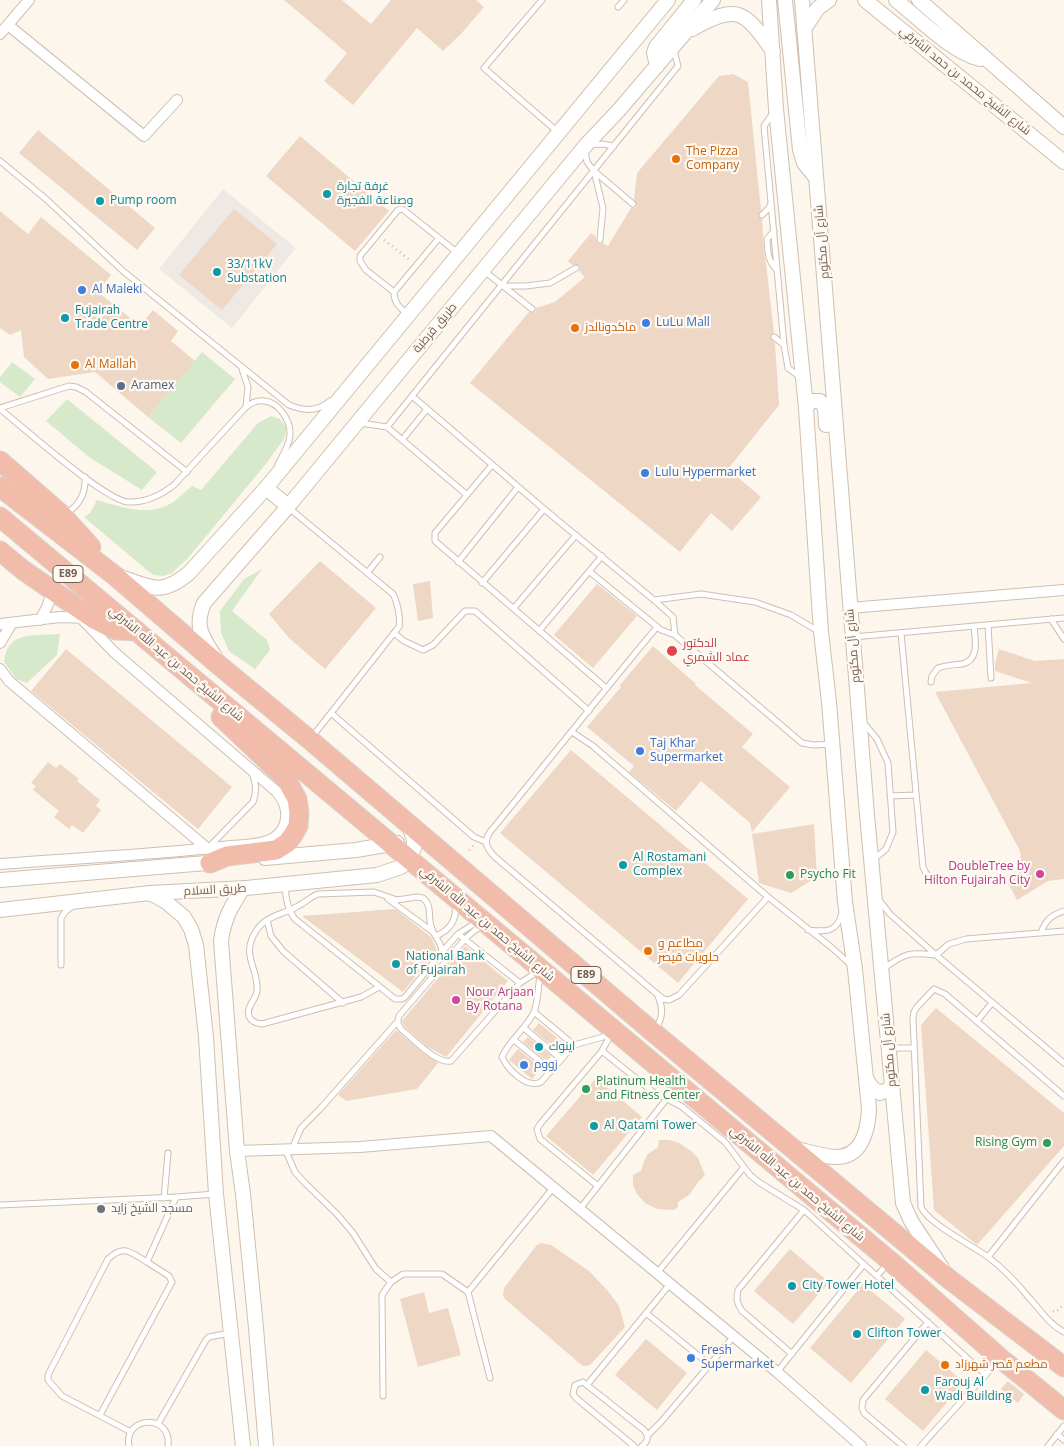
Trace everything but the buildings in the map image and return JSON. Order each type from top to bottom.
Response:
[{"type":"highway","points":[[0,460],[62,515],[114,575]]},
{"type":"highway","name":"شارع الشيخ حمد بن عبد الله الشرقي","points":[[0,488],[114,575],[438,848],[652,1032],[949,1279],[1064,1368]]},
{"type":"highway","name":"شارع الشيخ حمد بن عبد الله الشرقي","points":[[0,517],[391,844],[412,851],[431,878],[613,1029],[673,1092],[890,1261],[1000,1358],[1064,1410]]},
{"type":"highway","points":[[0,551],[87,618],[116,630],[137,631]]},
{"type":"highway","points":[[167,656],[207,704],[286,778],[294,791],[299,807],[298,826],[294,835],[282,847],[276,850],[227,856],[209,856]]},
{"type":"highway","points":[[200,684],[250,714],[380,823],[386,824],[390,820],[392,815],[388,806]]},
{"type":"highway","points":[[431,878],[426,867],[431,861],[436,860],[570,970],[583,979],[596,984]]},
{"type":"main road","points":[[657,66],[654,53],[656,47],[694,0]]},
{"type":"main road","name":"طريق قرطبة","points":[[220,666],[200,633],[198,622],[202,608],[208,598],[288,506],[586,145],[713,0]]},
{"type":"main road","name":"شارع آل مكتوم","points":[[769,0],[776,108],[806,408],[821,632],[845,902],[855,969],[866,1077],[868,1124],[866,1134],[858,1147],[847,1154],[834,1157],[790,1147]]},
{"type":"main road","points":[[785,0],[800,150],[804,163],[816,178]]},
{"type":"main road","name":"شارع آل مكتوم","points":[[802,0],[844,548],[874,893],[904,1203],[906,1211],[949,1279]]},
{"type":"main road","points":[[804,29],[818,8],[829,0]]},
{"type":"main road","points":[[855,0],[869,3]]},
{"type":"main road","points":[[896,0],[953,45],[977,58],[988,60]]},
{"type":"main road","points":[[919,0],[1064,126]]},
{"type":"main road","points":[[114,575],[152,588],[162,589],[179,582],[190,573],[268,485],[459,254],[559,133],[662,2]]},
{"type":"main road","name":"شارع الشيخ محمد بن حمد الشرقي","points":[[869,3],[1064,162]]},
{"type":"main road","points":[[685,33],[722,14],[738,15],[752,23],[773,51]]},
{"type":"main road","points":[[806,408],[811,401],[815,400],[823,404],[825,408],[832,509],[844,548]]},
{"type":"main road","points":[[268,485],[288,506]]},
{"type":"main road","points":[[408,823],[413,835],[412,851],[438,848]]},
{"type":"main road","points":[[0,880],[209,856],[356,850],[391,844]]},
{"type":"main road","name":"طريق السلام","points":[[0,910],[150,894],[244,888],[376,875],[401,867],[412,851]]},
{"type":"main road","points":[[244,888],[230,909],[223,925],[221,941],[228,1051],[266,1446]]},
{"type":"main road","points":[[150,894],[165,901],[184,917],[191,929],[196,945],[206,1046],[216,1194],[242,1446]]},
{"type":"main road","points":[[206,1046],[210,1038],[216,1035],[225,1040],[228,1051]]},
{"type":"main road","points":[[866,1077],[872,1088],[880,1093],[893,1087]]},
{"type":"main road","points":[[233,1352],[243,1363],[250,1364],[259,1361]]},
{"type":"street","points":[[0,34],[29,0]]},
{"type":"street","points":[[8,25],[144,136],[177,100]]},
{"type":"street","points":[[40,620],[53,590]]},
{"type":"street","points":[[850,608],[1064,590]]},
{"type":"street","points":[[0,624],[60,617],[87,618],[115,653],[276,791],[282,798],[287,813],[284,826],[274,838],[209,856],[0,864]]},
{"type":"street","points":[[0,643],[12,623]]},
{"type":"street","points":[[0,669],[9,681],[184,829],[209,856]]},
{"type":"street","points":[[237,1151],[360,1147],[491,1136],[777,1372],[861,1446]]},
{"type":"lane","points":[[542,0],[484,68],[559,133]]},
{"type":"lane","points":[[618,7],[624,0]]},
{"type":"lane","points":[[387,427],[678,66],[675,54],[671,50]]},
{"type":"lane","points":[[776,108],[764,126],[784,345],[788,368],[803,380]]},
{"type":"lane","points":[[614,146],[602,144],[586,145],[585,156],[594,171],[633,204]]},
{"type":"lane","points":[[0,161],[46,199],[122,270],[289,405],[302,410],[314,409],[326,404],[355,379]]},
{"type":"lane","points":[[594,171],[602,208],[600,240]]},
{"type":"lane","points":[[762,215],[771,203]]},
{"type":"lane","points":[[394,292],[366,270],[360,261],[360,256],[398,210],[402,209],[459,254]]},
{"type":"lane","points":[[408,315],[396,305],[394,292],[439,238]]},
{"type":"lane","points":[[501,286],[526,286],[550,282],[576,268]]},
{"type":"lane","points":[[483,270],[532,309]]},
{"type":"lane","points":[[774,337],[784,345]]},
{"type":"lane","points":[[240,366],[245,374],[248,387],[246,406]]},
{"type":"lane","points":[[0,408],[64,388],[76,387],[86,392],[187,472]]},
{"type":"lane","points":[[412,396],[672,616],[675,635]]},
{"type":"lane","points":[[0,408],[84,477],[118,499],[128,502],[145,501],[163,493],[174,485],[246,406],[264,400],[281,410],[287,419],[290,433],[289,443],[268,485]]},
{"type":"lane","points":[[402,440],[427,409]]},
{"type":"lane","points":[[357,423],[387,427],[467,495]]},
{"type":"lane","points":[[492,465],[435,533],[435,541],[606,688]]},
{"type":"lane","points":[[62,515],[79,502],[84,490],[84,477]]},
{"type":"lane","points":[[458,562],[518,487]]},
{"type":"lane","points":[[288,506],[393,594],[399,621],[399,627],[394,634],[310,740]]},
{"type":"lane","points":[[482,583],[544,509]]},
{"type":"lane","points":[[514,608],[576,535]]},
{"type":"lane","points":[[540,632],[602,556]]},
{"type":"lane","points":[[367,573],[380,557]]},
{"type":"lane","points":[[590,572],[657,628],[675,635],[802,744],[814,746],[832,744]]},
{"type":"lane","points":[[654,600],[701,594],[754,602],[790,615],[821,632]]},
{"type":"lane","points":[[394,634],[424,650],[433,645],[465,611],[475,611],[589,711]]},
{"type":"lane","points":[[852,637],[1064,618]]},
{"type":"lane","points":[[1051,619],[1064,639]]},
{"type":"lane","points":[[988,625],[991,678]]},
{"type":"lane","points":[[931,682],[932,676],[938,668],[963,664],[971,659],[975,651],[974,626]]},
{"type":"lane","points":[[657,628],[490,832],[486,842],[489,851],[658,995],[663,999],[669,1000],[679,995],[768,897]]},
{"type":"lane","points":[[901,633],[923,867],[927,876],[935,881],[970,880]]},
{"type":"lane","points":[[331,714],[474,837],[486,842]]},
{"type":"lane","points":[[860,718],[873,733],[888,763],[893,832],[886,849],[871,860]]},
{"type":"lane","points":[[572,732],[593,746],[768,897],[807,930],[831,947],[855,969]]},
{"type":"lane","points":[[209,856],[253,802],[256,785],[251,770]]},
{"type":"lane","points":[[890,796],[916,795]]},
{"type":"lane","points":[[285,884],[289,910],[295,920],[395,998],[402,999],[458,934],[484,922]]},
{"type":"lane","points":[[379,892],[435,934]]},
{"type":"lane","points":[[379,987],[370,993],[343,1003],[262,1024],[256,1023],[251,1020],[248,1014],[248,1008],[254,999],[257,988],[249,954],[255,932],[266,920],[318,894],[379,892],[397,900],[417,897],[426,900],[429,906],[430,923],[442,946],[442,952]]},
{"type":"lane","points":[[874,893],[890,914],[1064,1063]]},
{"type":"lane","points":[[435,934],[447,930],[454,920],[456,908],[453,897]]},
{"type":"lane","points":[[61,965],[61,918],[64,912],[78,902]]},
{"type":"lane","points":[[807,930],[826,931],[833,929],[840,920],[845,902]]},
{"type":"lane","points":[[1041,933],[1049,918],[1064,912]]},
{"type":"lane","points":[[266,920],[271,936],[282,951],[343,1003]]},
{"type":"lane","points":[[391,1282],[376,1269],[353,1233],[337,1214],[296,1172],[288,1149],[301,1128],[398,1021],[399,1016],[465,939],[484,922]]},
{"type":"lane","points":[[882,970],[900,956],[914,952],[936,955],[949,944],[957,941],[1064,931]]},
{"type":"lane","points":[[458,934],[520,983]]},
{"type":"lane","points":[[398,1021],[399,1026],[437,1058],[446,1062],[451,1060],[520,983],[542,970]]},
{"type":"lane","points":[[542,970],[538,982],[534,1012],[502,1057],[506,1065],[527,1083],[535,1085],[541,1082],[574,1045],[603,1036],[613,1029]]},
{"type":"lane","points":[[1064,1096],[944,994],[934,989],[914,1012],[920,1207],[931,1220],[988,1257],[1012,1278],[1048,1321],[1064,1332]]},
{"type":"lane","points":[[652,1032],[658,1026],[662,1011],[658,995]]},
{"type":"lane","points":[[977,1021],[992,1003]]},
{"type":"lane","points":[[534,1012],[574,1045]]},
{"type":"lane","points":[[524,1028],[561,1058]]},
{"type":"lane","points":[[598,1186],[540,1139],[537,1133],[540,1122],[602,1051],[613,1029]]},
{"type":"lane","points":[[514,1040],[551,1070]]},
{"type":"lane","points":[[889,1048],[914,1048]]},
{"type":"lane","points":[[602,1051],[653,1092],[673,1092]]},
{"type":"lane","points":[[673,1092],[681,1106],[725,1142],[744,1168],[760,1183],[804,1210],[986,1375]]},
{"type":"lane","points":[[579,1210],[673,1092]]},
{"type":"lane","points":[[164,1198],[168,1153]]},
{"type":"lane","points":[[988,1257],[1064,1161]]},
{"type":"lane","points":[[657,1273],[744,1168]]},
{"type":"lane","points":[[468,1292],[554,1188]]},
{"type":"lane","points":[[0,1205],[216,1194]]},
{"type":"lane","points":[[147,1262],[176,1197]]},
{"type":"lane","points":[[792,1354],[742,1311],[738,1305],[737,1297],[738,1290],[804,1210]]},
{"type":"lane","points":[[100,1415],[172,1282],[168,1276],[124,1250],[118,1251],[108,1259],[48,1375],[48,1380],[62,1396],[131,1432]]},
{"type":"lane","points":[[877,1276],[890,1261]]},
{"type":"lane","points":[[777,1372],[864,1264]]},
{"type":"lane","points":[[383,1396],[382,1295],[391,1282],[403,1274],[442,1274],[468,1292],[490,1378]]},
{"type":"lane","points":[[587,1385],[670,1284]]},
{"type":"lane","points":[[646,1313],[710,1365]]},
{"type":"lane","points":[[903,1446],[864,1413],[862,1408],[863,1400],[928,1322]]},
{"type":"lane","points":[[158,1424],[206,1340],[209,1337],[231,1332]]},
{"type":"lane","points":[[642,1446],[647,1440],[647,1436],[734,1336]]},
{"type":"lane","points":[[921,1446],[1000,1358]]},
{"type":"lane","points":[[634,1446],[573,1394],[574,1385],[583,1382],[644,1430],[647,1436]]},
{"type":"lane","points":[[129,1446],[128,1441],[131,1432],[136,1426],[143,1422],[151,1422],[158,1424],[165,1430],[169,1440],[168,1446]]},
{"type":"lane","points":[[1048,1446],[1064,1426]]},
{"type":"lane","points":[[1057,1434],[1064,1440]]},
{"type":"path","points":[[377,235],[416,266]]},
{"type":"shaded area","points":[[223,189],[296,248],[232,328],[159,269]]},
{"type":"green space","points":[[202,352],[235,379],[181,443],[148,417]]},
{"type":"green space","points":[[12,362],[35,379],[20,397],[0,382],[0,377]]},
{"type":"green space","points":[[67,399],[157,472],[142,490],[89,457],[46,421]]},
{"type":"green space","points":[[271,416],[280,419],[287,428],[284,439],[265,465],[188,558],[172,573],[163,576],[154,575],[84,517],[90,513],[97,500],[130,509],[147,510],[167,506],[192,486],[201,490],[258,423]]},
{"type":"green space","points":[[262,569],[232,611],[267,640],[270,650],[255,669],[229,651],[221,633],[220,611],[244,579]]},
{"type":"green space","points":[[60,634],[57,655],[27,683],[16,679],[4,662],[10,644],[32,635]]},
{"type":"place","name":"The Pizza Company","points":[[676,159]]},
{"type":"place","name":"غرفة تجارة وصناعة الفجيرة","points":[[327,194]]},
{"type":"place","name":"Pump room","points":[[100,201]]},
{"type":"place","name":"33/11kV Substation","points":[[217,272]]},
{"type":"place","name":"Al Maleki","points":[[82,290]]},
{"type":"place","name":"Fujairah Trade Centre","points":[[65,318]]},
{"type":"place","name":"LuLu Mall","points":[[646,323]]},
{"type":"place","name":"ماكدونالدز","points":[[575,328]]},
{"type":"place","name":"Al Mallah","points":[[75,365]]},
{"type":"place","name":"Aramex","points":[[121,386]]},
{"type":"place","name":"Lulu Hypermarket","points":[[645,473]]},
{"type":"place","name":"الدكتور عماد الشمري","points":[[672,651]]},
{"type":"place","name":"Taj Khar Supermarket","points":[[640,751]]},
{"type":"place","name":"Al Rostamani Complex","points":[[623,865]]},
{"type":"place","name":"DoubleTree by Hilton Fujairah City","points":[[1040,874]]},
{"type":"place","name":"Psycho Fit","points":[[790,875]]},
{"type":"place","name":"مطاعم و حلويات قيصر","points":[[648,951]]},
{"type":"place","name":"National Bank of Fujairah","points":[[396,964]]},
{"type":"place","name":"Nour Arjaan By Rotana","points":[[456,1000]]},
{"type":"place","name":"اينوك","points":[[539,1047]]},
{"type":"place","name":"زووم","points":[[524,1065]]},
{"type":"place","name":"Platinum Health and Fitness Center","points":[[586,1089]]},
{"type":"place","name":"Al Qatami Tower","points":[[594,1126]]},
{"type":"place","name":"Rising Gym","points":[[1047,1143]]},
{"type":"place","name":"مسجد الشيخ زايد","points":[[101,1209]]},
{"type":"place","name":"City Tower Hotel","points":[[792,1286]]},
{"type":"place","name":"Clifton Tower","points":[[857,1334]]},
{"type":"place","name":"Fresh Supermarket","points":[[691,1358]]},
{"type":"place","name":"مطعم قصر شهرزاد","points":[[945,1365]]},
{"type":"place","name":"Farouj Al Wadi Building","points":[[925,1390]]}]
